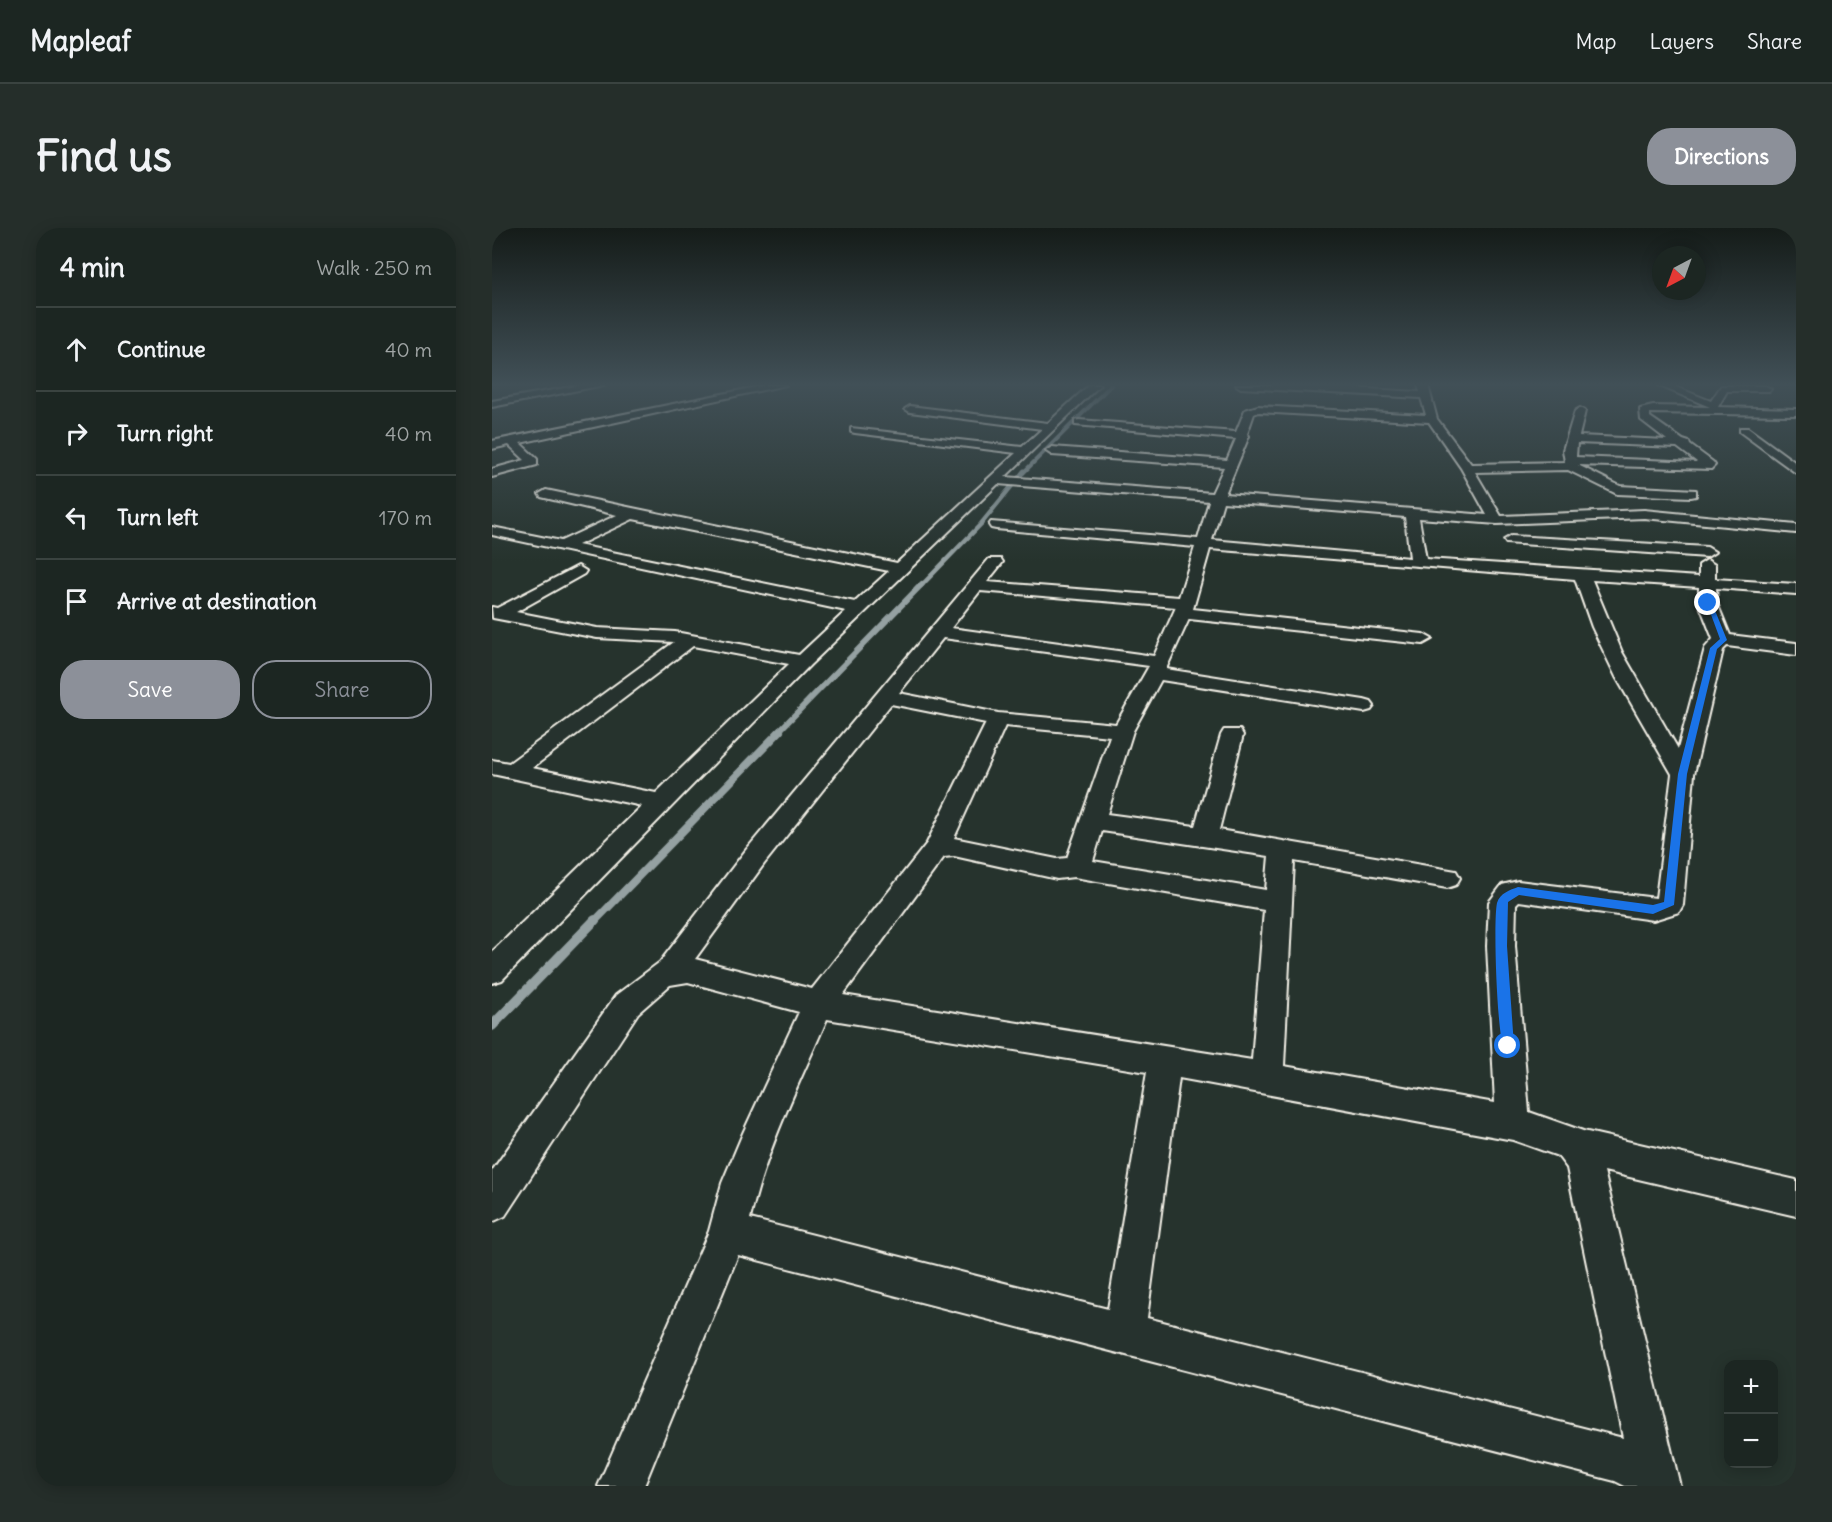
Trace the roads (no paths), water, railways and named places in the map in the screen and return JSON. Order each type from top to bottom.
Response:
[{"type":"street","points":[[492,473],[533,462],[515,444]]},
{"type":"street","points":[[966,444],[1025,451]]},
{"type":"street","points":[[492,971],[803,661],[858,608],[1000,481],[1033,444]]},
{"type":"street","points":[[1074,867],[1080,860],[1122,731],[1157,667],[1184,608],[1217,498],[1240,444]]},
{"type":"street","points":[[1450,444],[1467,468],[1497,520],[1532,570]]},
{"type":"street","points":[[1570,463],[1572,444]]},
{"type":"street","points":[[1467,468],[1570,463],[1709,466],[1685,444],[1678,444]]},
{"type":"street","points":[[1762,444],[1796,469]]},
{"type":"street","points":[[1052,451],[1231,464]]},
{"type":"street","points":[[1570,463],[1606,487],[1622,490],[1691,493]]},
{"type":"street","points":[[1000,481],[1497,520],[1662,515],[1796,529]]},
{"type":"street","points":[[1622,490],[1662,515]]},
{"type":"street","points":[[546,494],[631,514],[901,569]]},
{"type":"street","points":[[1411,512],[1419,563]]},
{"type":"street","points":[[564,546],[631,514]]},
{"type":"street","points":[[1707,520],[1708,603],[1723,640]]},
{"type":"street","points":[[996,525],[1419,563],[1707,581],[1796,589]]},
{"type":"street","points":[[1777,528],[1796,542]]},
{"type":"street","points":[[492,531],[858,608]]},
{"type":"street","points":[[1511,540],[1707,552]]},
{"type":"street","points":[[497,1190],[627,1004],[648,985],[670,971],[755,857],[941,632],[995,562]]},
{"type":"street","points":[[495,613],[578,571]]},
{"type":"street","points":[[1582,574],[1606,644],[1636,701],[1683,774]]},
{"type":"street","points":[[975,586],[1184,608],[1423,639]]},
{"type":"street","points":[[495,613],[597,633],[659,635],[803,661]]},
{"type":"street","points":[[941,632],[1157,667],[1364,706]]},
{"type":"street","points":[[502,769],[689,640]]},
{"type":"street","points":[[1513,1123],[1501,946],[1503,902],[1512,892],[1518,891],[1653,909],[1669,905],[1683,774],[1714,648],[1723,640],[1796,649]]},
{"type":"street","points":[[886,698],[998,719],[1122,731]]},
{"type":"street","points":[[621,1486],[728,1233],[740,1183],[751,1154],[818,1004],[937,848],[998,719]]},
{"type":"street","points":[[1205,836],[1232,735]]},
{"type":"street","points":[[502,769],[659,802]]},
{"type":"street","points":[[1092,821],[1205,836],[1447,878]]},
{"type":"street","points":[[937,848],[954,848],[1057,870],[1074,867],[1278,902]]},
{"type":"street","points":[[1267,1079],[1282,850]]},
{"type":"street","points":[[670,971],[688,970],[818,1004],[1165,1060],[1513,1123],[1555,1137],[1574,1147],[1796,1198]]},
{"type":"street","points":[[1124,1335],[1165,1060]]},
{"type":"street","points":[[1574,1147],[1583,1160],[1657,1485]]},
{"type":"street","points":[[728,1233],[1615,1458],[1637,1466],[1657,1485]]},
{"type":"waterway","points":[[1023,473],[1052,444]]},
{"type":"waterway","points":[[921,586],[981,524],[1024,471]]},
{"type":"waterway","points":[[778,732],[922,584]]},
{"type":"waterway","points":[[594,922],[780,731]]},
{"type":"waterway","points":[[492,1026],[595,920]]}]
